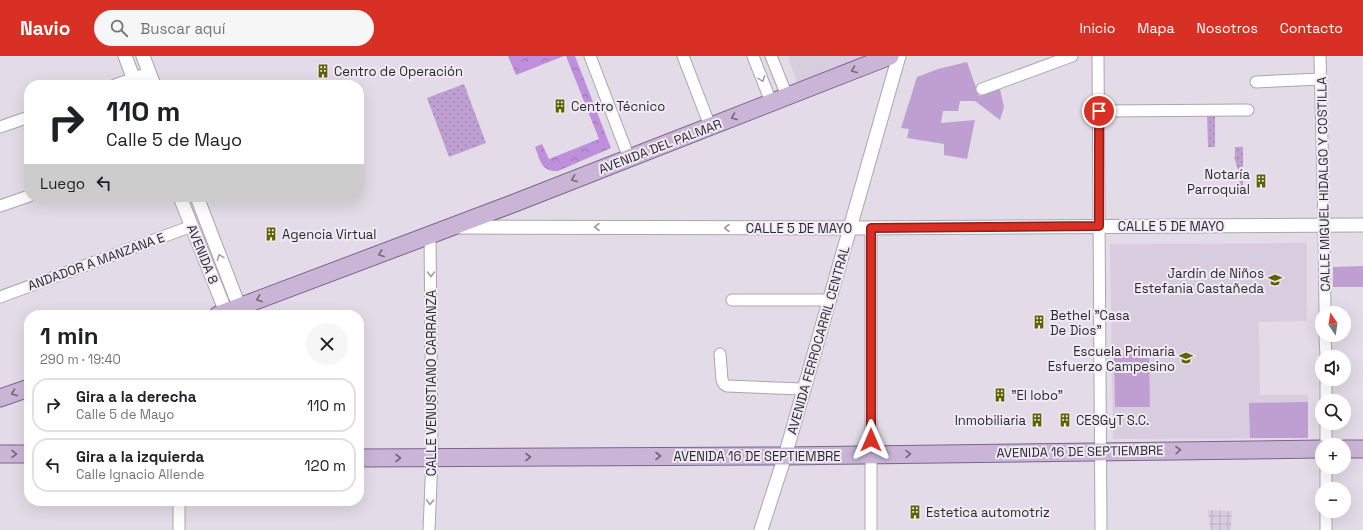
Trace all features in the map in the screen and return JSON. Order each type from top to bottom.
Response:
[{"type":"main road","name":"AVENIDA DEL PALMAR","points":[[230,310],[430,235],[890,56]]},
{"type":"main road","points":[[0,398],[24,390]]},
{"type":"main road","name":"AVENIDA 16 DE SEPTIEMBRE","points":[[364,458],[785,456],[1315,449]]},
{"type":"main road","points":[[1351,449],[1363,449]]},
{"type":"main road","points":[[0,454],[24,454]]},
{"type":"street","points":[[125,56],[134,80]]},
{"type":"street","points":[[143,56],[152,80]]},
{"type":"street","points":[[590,56],[629,158]]},
{"type":"street","points":[[683,56],[710,126]]},
{"type":"street","points":[[753,56],[771,102]]},
{"type":"street","points":[[772,56],[787,96]]},
{"type":"street","name":"AVENIDA FERROCARRIL CENTRAL","points":[[761,530],[785,456],[899,56]]},
{"type":"street","points":[[982,89],[1072,56]]},
{"type":"street","points":[[1098,56],[1100,530]]},
{"type":"street","name":"CALLE MIGUEL HIDALGO Y COSTILLA","points":[[1320,56],[1325,306]]},
{"type":"street","points":[[138,80],[149,72]]},
{"type":"street","points":[[1256,82],[1320,79]]},
{"type":"street","points":[[1099,111],[1248,110]]},
{"type":"street","points":[[0,127],[24,118]]},
{"type":"street","points":[[0,206],[24,198]]},
{"type":"street","name":"AVENIDA 8","points":[[182,202],[227,310]]},
{"type":"street","name":"AVENIDA 8","points":[[198,202],[227,310]]},
{"type":"street","name":"CALLE 5 DE MAYO","points":[[450,227],[871,228],[1363,225]]},
{"type":"street","name":"ANDADOR A MANZANA E","points":[[0,297],[192,226]]},
{"type":"street","points":[[871,228],[871,530]]},
{"type":"street","name":"CALLE VENUSTIANO CARRANZA","points":[[429,530],[432,458],[430,235]]},
{"type":"street","points":[[732,300],[829,300]]},
{"type":"street","points":[[720,354],[722,380],[727,386],[803,389]]},
{"type":"street","points":[[179,506],[179,530]]},
{"type":"street","points":[[1326,518],[1326,530]]},
{"type":"shaded area","points":[[788,56],[865,56],[797,83]]},
{"type":"shaded area","points":[[967,62],[979,96],[1000,89],[1004,107],[1000,120],[975,101],[960,101],[958,111],[943,111],[941,123],[975,120],[967,159],[944,155],[944,144],[907,138],[909,129],[901,128],[917,77],[938,69]]},
{"type":"shaded area","points":[[464,84],[486,143],[449,157],[427,98]]},
{"type":"shaded area","points":[[1215,114],[1215,147],[1208,147],[1207,115]]},
{"type":"shaded area","points":[[1235,147],[1243,147],[1243,192],[1240,192],[1239,173],[1234,157]]},
{"type":"shaded area","name":"Escuela Primaria Esfuerzo Campesino","points":[[1307,243],[1307,321],[1259,322],[1260,395],[1308,395],[1308,438],[1113,439],[1110,244]]},
{"type":"shaded area","points":[[1363,266],[1363,287],[1333,287],[1333,267]]},
{"type":"shaded area","points":[[1149,353],[1150,407],[1115,407],[1114,354]]},
{"type":"shaded area","points":[[1308,402],[1308,438],[1250,438],[1249,403]]},
{"type":"shaded area","points":[[1208,510],[1232,511],[1231,530],[1210,530]]},
{"type":"green space","points":[[508,56],[564,56],[516,75]]},
{"type":"green space","points":[[566,56],[575,56],[611,148],[558,171],[552,171],[548,170],[542,164],[535,147],[542,144],[549,159],[599,139]]},
{"type":"place","name":"Centro de Operación","points":[[323,71]]},
{"type":"place","name":"Centro Técnico","points":[[560,106]]},
{"type":"place","name":"Notaría Parroquial","points":[[1261,181]]},
{"type":"place","name":"Agencia Virtual","points":[[271,234]]},
{"type":"place","name":"Jardín de Niños Estefania Castañeda","points":[[1275,280]]},
{"type":"place","name":"Bethel \"Casa De Dios\"","points":[[1039,322]]},
{"type":"place","name":"Escuela Primaria Esfuerzo Campesino","points":[[1186,358]]},
{"type":"place","name":"\"El lobo\"","points":[[1000,395]]},
{"type":"place","name":"Inmobiliaria","points":[[1037,420]]},
{"type":"place","name":"CESGyT S.C.","points":[[1065,420]]},
{"type":"place","name":"Estetica automotriz","points":[[915,512]]},
{"type":"route","points":[[871,440],[871,228],[1099,226],[1099,111]]}]
